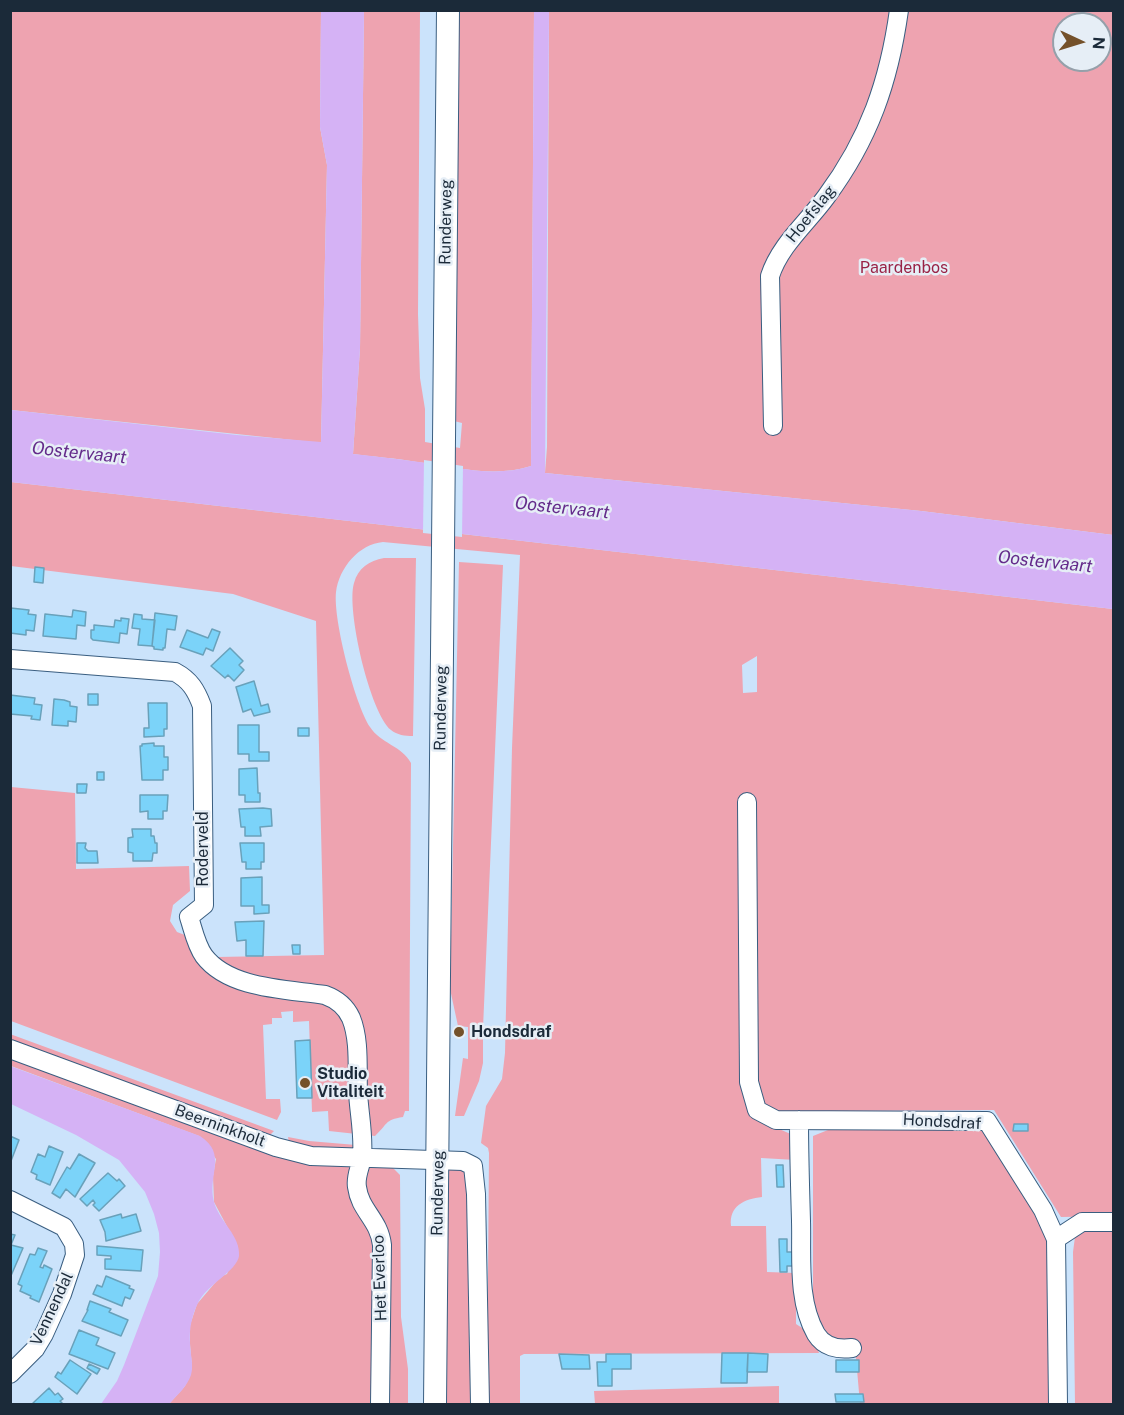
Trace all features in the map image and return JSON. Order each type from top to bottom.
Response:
[{"type":"street","name":"Runderweg","points":[[435,1404],[448,10]]},
{"type":"street","name":"Hoefslag","points":[[773,426],[770,276],[774,263],[785,246],[825,199],[865,136],[883,88],[894,45],[899,10]]},
{"type":"street","name":"Roderveld","points":[[10,659],[175,672],[185,678],[196,690],[202,706],[204,905],[189,917],[202,954],[216,969],[237,980],[325,994],[337,1000],[351,1018],[356,1052],[362,1158]]},
{"type":"street","name":"Hondsdraf","points":[[747,802],[749,1082],[757,1110],[776,1120],[987,1121],[1042,1210],[1056,1239],[1058,1404]]},
{"type":"street","name":"Beerninkholt","points":[[10,1049],[276,1147],[311,1156],[438,1160]]},
{"type":"street","points":[[799,1120],[802,1284],[808,1312],[816,1334],[823,1342],[842,1350],[852,1348]]},
{"type":"street","name":"Het Everloo","points":[[362,1158],[357,1172],[360,1200],[381,1233],[382,1245],[380,1404]]},
{"type":"street","points":[[438,1160],[463,1161],[473,1166],[476,1194],[480,1404]]},
{"type":"street","name":"Vennendal","points":[[10,1200],[63,1227],[74,1244],[75,1255],[62,1294],[44,1334],[35,1349],[10,1374]]},
{"type":"street","points":[[1056,1239],[1082,1222],[1113,1222]]},
{"type":"green space","points":[[10,11],[321,11],[320,127],[327,165],[321,443],[11,410]]},
{"type":"green space","points":[[364,11],[420,11],[418,314],[420,378],[425,409],[425,442],[460,448],[462,423],[454,421],[459,11],[534,11],[531,466],[503,471],[474,470],[353,454],[360,348]]},
{"type":"green space","name":"Paardenbos","points":[[549,11],[1113,11],[1113,535],[921,511],[545,473]]},
{"type":"green space","points":[[11,482],[1113,609],[1113,1216],[1061,1217],[994,1110],[780,1113],[772,1126],[793,1135],[796,1160],[761,1158],[762,1197],[739,1205],[732,1213],[731,1226],[766,1226],[767,1272],[796,1273],[796,1324],[813,1335],[819,1353],[524,1354],[520,1356],[520,1404],[487,1404],[489,1153],[488,1148],[481,1143],[486,1106],[502,1079],[505,1053],[512,748],[520,555],[383,542],[358,552],[346,566],[338,583],[336,605],[341,641],[364,716],[379,737],[402,752],[411,763],[409,1111],[405,1111],[403,1117],[389,1121],[375,1136],[329,1131],[328,1111],[312,1112],[309,1021],[293,1022],[293,1011],[281,1012],[282,1018],[272,1018],[272,1024],[263,1025],[266,1099],[280,1099],[281,1112],[277,1120],[11,1021],[11,787],[75,793],[76,869],[189,866],[190,891],[173,905],[170,921],[177,932],[190,937],[203,963],[287,986],[218,966],[200,934],[217,957],[324,955],[316,621],[233,594],[11,566]],"holes":[[[757,656],[757,692],[743,693],[742,665]]]},
{"type":"green space","points":[[384,558],[416,558],[413,736],[391,730],[375,704],[362,660],[353,615],[352,596],[358,573],[365,566]]},
{"type":"green space","points":[[459,562],[503,565],[483,1063],[479,1081],[464,1116],[455,1116],[463,1058],[468,1059],[468,1027],[458,1026],[450,989]]},
{"type":"green space","points":[[10,1034],[274,1131],[270,1135],[265,1135],[11,1040]]},
{"type":"green space","points":[[10,1056],[296,1162],[392,1167],[400,1175],[401,1317],[408,1369],[408,1404],[169,1404],[185,1386],[192,1368],[190,1325],[197,1304],[220,1277],[227,1274],[238,1247],[214,1202],[213,1176],[216,1159],[199,1136],[11,1066]]},
{"type":"green space","points":[[930,1127],[978,1129],[988,1134],[1048,1231],[1058,1404],[860,1404],[856,1358],[853,1353],[830,1353],[827,1333],[813,1312],[813,1136],[828,1130]]},
{"type":"green space","points":[[288,1137],[356,1145],[356,1151],[302,1147],[289,1142]]},
{"type":"green space","points":[[449,1162],[470,1174],[472,1404],[444,1404]]},
{"type":"green space","points":[[1113,1230],[1113,1404],[1075,1404],[1073,1252],[1075,1237],[1080,1232]]},
{"type":"green space","points":[[779,1386],[779,1404],[595,1404],[594,1391]]},
{"type":"water","name":"Oostervaart","points":[[321,10],[364,11],[360,348],[353,454],[489,471],[531,466],[534,11],[549,11],[545,473],[921,511],[1113,535],[1113,609],[11,482],[11,410],[321,442],[327,165],[320,127]]},
{"type":"water","points":[[10,1066],[200,1136],[213,1150],[215,1158],[214,1202],[237,1242],[239,1256],[233,1267],[202,1296],[198,1303],[190,1333],[191,1375],[169,1404],[101,1404],[117,1381],[158,1276],[159,1233],[145,1192],[119,1160],[76,1135],[11,1104]]},
{"type":"pier","points":[[424,460],[463,466],[462,537],[423,533]]},
{"type":"building","points":[[35,567],[44,568],[43,583],[34,582]]},
{"type":"building","points":[[11,608],[29,610],[28,614],[36,615],[34,631],[26,630],[26,635],[10,633]]},
{"type":"building","points":[[73,610],[86,612],[85,626],[77,625],[76,639],[43,636],[45,614],[72,617]]},
{"type":"building","points":[[155,613],[177,616],[175,630],[167,629],[163,650],[154,649],[152,646]]},
{"type":"building","points":[[134,614],[142,615],[142,619],[155,620],[152,646],[138,645],[140,629],[132,628]]},
{"type":"building","points":[[121,618],[129,619],[127,634],[120,633],[119,643],[91,638],[94,625],[114,627],[115,620],[121,621]]},
{"type":"building","points":[[212,629],[220,632],[213,651],[206,648],[203,655],[180,647],[187,630],[208,638]]},
{"type":"building","points":[[230,648],[243,661],[239,665],[244,670],[234,681],[228,675],[225,678],[211,666]]},
{"type":"building","points":[[254,681],[261,706],[268,704],[270,712],[254,716],[251,709],[243,712],[236,687]]},
{"type":"building","points":[[88,694],[98,694],[98,705],[88,705]]},
{"type":"building","points":[[10,695],[35,698],[34,704],[42,705],[40,720],[31,719],[32,716],[10,714]]},
{"type":"building","points":[[54,699],[70,702],[70,706],[77,707],[76,722],[68,721],[68,726],[52,725]]},
{"type":"building","points":[[148,703],[167,703],[167,729],[164,729],[164,736],[144,737],[144,728],[149,728]]},
{"type":"building","points":[[238,725],[259,725],[259,752],[269,752],[269,761],[249,761],[249,754],[238,754]]},
{"type":"building","points":[[298,728],[309,728],[309,736],[298,736]]},
{"type":"building","points":[[154,743],[154,746],[164,746],[164,757],[168,757],[168,770],[163,770],[163,780],[142,780],[140,746]]},
{"type":"building","points":[[257,768],[260,802],[245,802],[245,795],[239,795],[239,769]]},
{"type":"building","points":[[97,772],[104,772],[104,780],[97,780]]},
{"type":"building","points":[[77,784],[87,784],[86,793],[77,793]]},
{"type":"building","points":[[140,795],[168,795],[167,811],[163,811],[163,819],[148,819],[148,811],[140,812]]},
{"type":"building","points":[[239,809],[271,809],[272,826],[260,827],[261,836],[245,836],[245,827],[241,827]]},
{"type":"building","points":[[132,829],[151,829],[151,836],[154,836],[155,843],[157,843],[157,853],[153,853],[152,861],[133,861],[133,853],[128,852],[128,838],[133,837]]},
{"type":"building","points":[[77,843],[86,843],[85,848],[88,851],[97,851],[98,863],[77,863]]},
{"type":"building","points":[[240,843],[264,843],[264,862],[261,862],[261,869],[246,869],[246,862],[242,862]]},
{"type":"building","points":[[262,877],[262,905],[269,905],[269,913],[254,914],[254,906],[241,906],[241,878]]},
{"type":"building","points":[[264,921],[263,956],[246,956],[246,940],[237,941],[235,922]]},
{"type":"building","points":[[292,945],[300,945],[300,954],[293,954]]},
{"type":"building","points":[[310,1040],[312,1098],[297,1098],[295,1041]]},
{"type":"building","points":[[1014,1124],[1028,1124],[1028,1131],[1013,1131]]},
{"type":"building","points":[[10,1136],[19,1140],[11,1161],[10,1161]]},
{"type":"building","points":[[49,1146],[63,1152],[50,1185],[36,1179],[37,1175],[31,1172],[38,1154],[45,1157]]},
{"type":"building","points":[[79,1154],[95,1163],[75,1197],[66,1189],[60,1198],[52,1193],[67,1167],[70,1169]]},
{"type":"building","points":[[776,1165],[783,1165],[784,1187],[777,1187]]},
{"type":"building","points":[[108,1173],[117,1181],[119,1179],[125,1186],[99,1211],[93,1205],[95,1203],[93,1200],[87,1206],[80,1199]]},
{"type":"building","points":[[121,1214],[122,1218],[136,1214],[141,1231],[106,1241],[100,1220]]},
{"type":"building","points":[[10,1234],[15,1235],[11,1245],[23,1248],[10,1278]]},
{"type":"building","points":[[779,1239],[787,1239],[787,1252],[793,1252],[794,1266],[787,1266],[787,1272],[780,1272]]},
{"type":"building","points":[[97,1246],[143,1250],[141,1271],[105,1269],[105,1259],[111,1259],[111,1256],[97,1255]]},
{"type":"building","points":[[38,1248],[47,1251],[40,1267],[43,1268],[44,1265],[52,1269],[39,1302],[20,1291],[22,1286],[18,1284],[30,1254],[35,1255]]},
{"type":"building","points":[[106,1276],[134,1290],[130,1299],[125,1297],[122,1306],[93,1294],[97,1285],[102,1287]]},
{"type":"building","points":[[90,1301],[111,1309],[109,1312],[128,1320],[121,1336],[82,1321]]},
{"type":"building","points":[[79,1330],[99,1338],[96,1345],[115,1353],[108,1369],[69,1354]]},
{"type":"building","points":[[722,1353],[748,1353],[747,1383],[721,1383]]},
{"type":"building","points":[[748,1353],[768,1354],[767,1372],[747,1372]]},
{"type":"building","points":[[559,1354],[589,1355],[590,1369],[562,1369]]},
{"type":"building","points":[[606,1354],[631,1354],[631,1369],[612,1369],[612,1386],[598,1386],[597,1362],[606,1362]]},
{"type":"building","points":[[70,1360],[91,1374],[77,1394],[55,1377],[58,1372],[61,1374]]},
{"type":"building","points":[[836,1360],[859,1360],[859,1372],[836,1372]]},
{"type":"building","points":[[89,1364],[100,1369],[97,1374],[87,1368]]},
{"type":"building","points":[[49,1388],[55,1395],[58,1393],[63,1399],[60,1401],[63,1404],[33,1403]]},
{"type":"building","points":[[835,1394],[863,1394],[864,1402],[836,1402]]},
{"type":"place","name":"Hondsdraf","points":[[459,1032]]},
{"type":"place","name":"Studio Vitaliteit","points":[[305,1083]]}]
